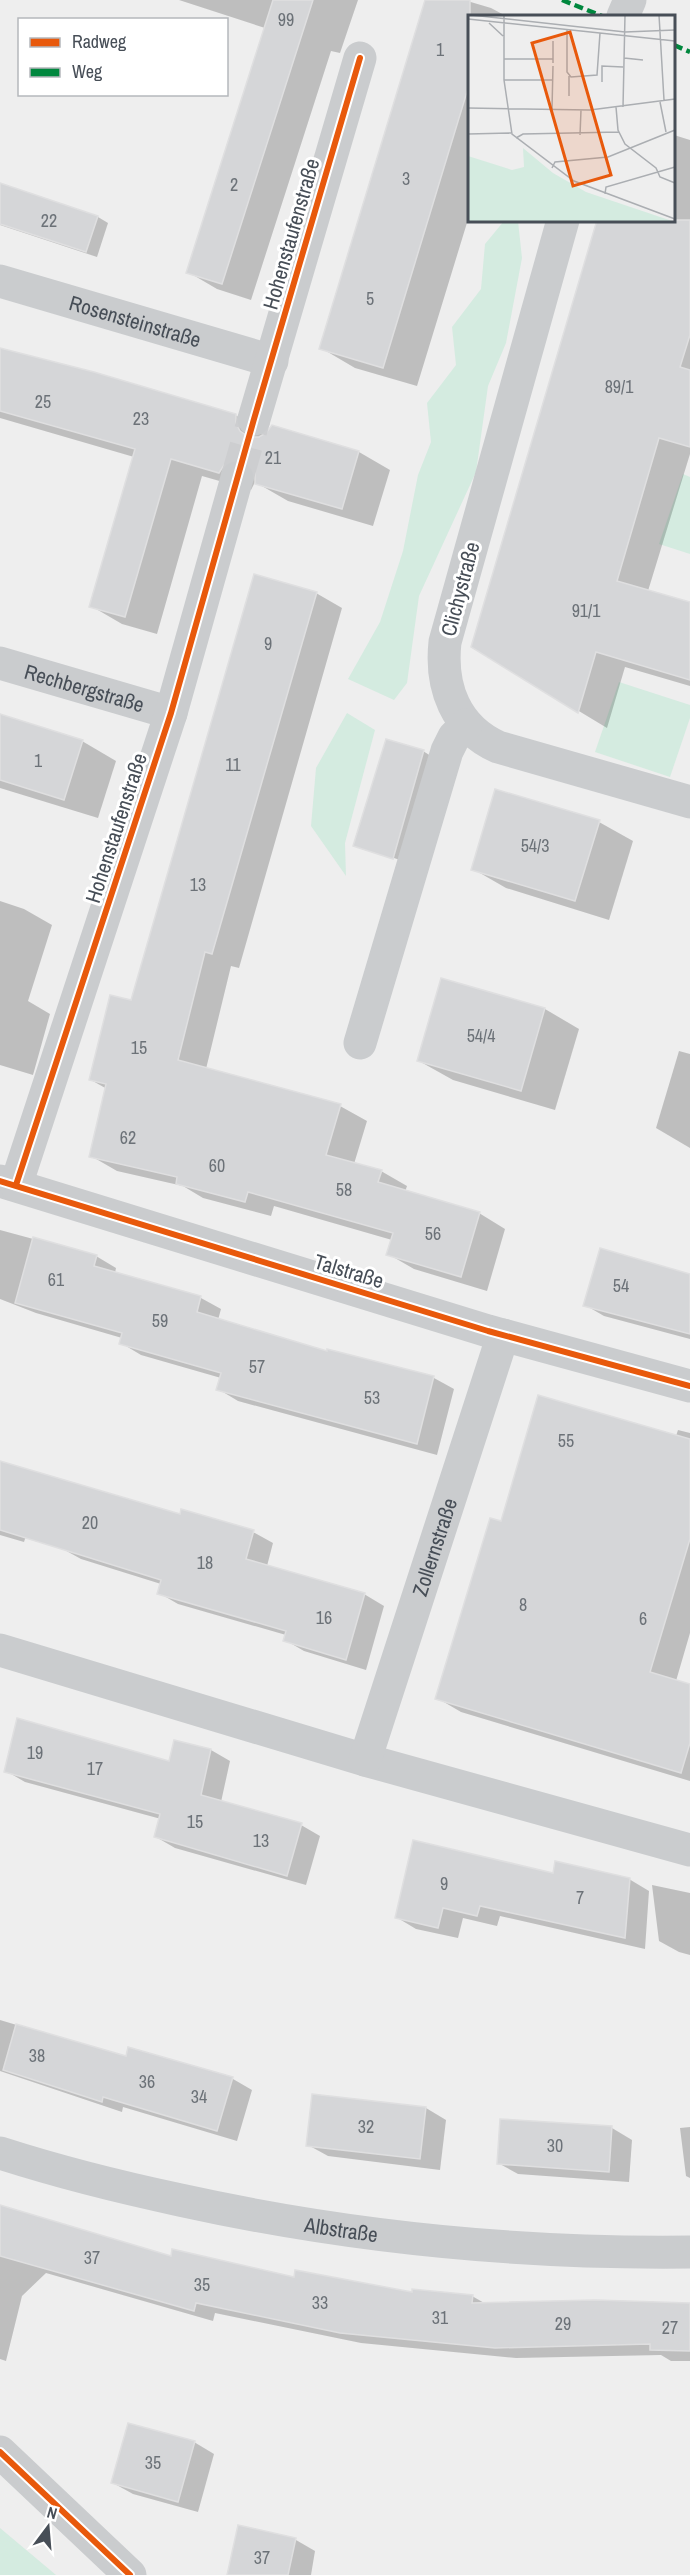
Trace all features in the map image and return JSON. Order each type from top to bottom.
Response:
[{"type":"street","points":[[623,15],[630,0]]},
{"type":"street","name":"Hohenstaufenstraße","points":[[254,419],[360,58]]},
{"type":"street","name":"Clichystraße","points":[[562,222],[445,642],[443,662],[445,682],[451,699],[466,725],[479,739],[498,747],[690,802]]},
{"type":"street","name":"Rosensteinstraße","points":[[0,281],[272,361]]},
{"type":"street","name":"Hohenstaufenstraße","points":[[8,1183],[171,713],[237,478]]},
{"type":"street","name":"Rechbergstraße","points":[[0,663],[171,713]]},
{"type":"street","points":[[360,1043],[447,751],[454,737],[466,725]]},
{"type":"street","name":"Talstraße","points":[[8,1183],[503,1335],[690,1386]]},
{"type":"street","name":"Zollernstraße","points":[[365,1760],[503,1335]]},
{"type":"street","points":[[0,1650],[365,1760],[690,1850]]},
{"type":"street","name":"Albstraße","points":[[0,2153],[142,2192],[255,2216],[335,2229],[497,2247],[561,2251],[690,2252]]},
{"type":"street","points":[[0,2452],[130,2575]]},
{"type":"green space","points":[[503,222],[518,222],[522,258],[506,343],[488,386],[476,472],[419,596],[407,683],[394,700],[348,679],[380,622],[403,551],[418,475],[431,442],[427,403],[456,365],[452,327],[481,289],[485,244]]},
{"type":"green space","points":[[683,474],[690,477],[690,554],[659,544]]},
{"type":"green space","points":[[619,682],[690,705],[690,718],[670,777],[595,752]]},
{"type":"green space","points":[[347,713],[375,730],[345,843],[346,876],[311,826],[316,768]]},
{"type":"green space","points":[[0,2528],[56,2575],[0,2575]]},
{"type":"building","points":[[273,0],[313,0],[222,284],[186,273]]},
{"type":"building","points":[[425,0],[470,0],[468,89],[383,368],[319,349]]},
{"type":"building","points":[[0,183],[98,216],[86,252],[0,224]]},
{"type":"building","points":[[690,220],[690,335],[680,367],[690,370],[690,447],[659,438],[617,581],[690,602],[690,680],[596,652],[578,713],[471,647],[596,222]]},
{"type":"building","points":[[0,348],[94,372],[236,414],[236,423],[240,431],[249,437],[259,437],[266,433],[272,425],[359,451],[342,509],[255,484],[255,473],[243,460],[232,460],[224,465],[219,473],[171,459],[125,617],[89,607],[135,449],[0,411]]},
{"type":"building","points":[[254,574],[317,592],[212,954],[205,952],[178,1060],[341,1104],[326,1155],[382,1170],[378,1182],[480,1212],[461,1277],[386,1255],[393,1233],[248,1192],[245,1202],[176,1184],[177,1177],[89,1157],[106,1084],[89,1080],[110,995],[131,1000]]},
{"type":"building","points":[[0,714],[83,740],[64,800],[0,780]]},
{"type":"building","points":[[386,739],[424,750],[393,859],[353,846]]},
{"type":"building","points":[[495,789],[600,820],[575,901],[471,870]]},
{"type":"building","points":[[441,978],[545,1008],[521,1091],[417,1061]]},
{"type":"building","points":[[33,1237],[97,1255],[94,1266],[201,1296],[197,1312],[327,1351],[327,1349],[434,1376],[417,1444],[216,1390],[221,1373],[119,1344],[122,1333],[15,1303]]},
{"type":"building","points":[[600,1248],[690,1274],[690,1334],[583,1306]]},
{"type":"building","points":[[538,1395],[690,1439],[690,1539],[650,1672],[690,1684],[690,1743],[681,1773],[435,1699],[490,1518],[501,1521]]},
{"type":"building","points":[[0,1461],[180,1514],[181,1509],[254,1530],[246,1559],[365,1593],[346,1660],[283,1641],[286,1631],[157,1594],[161,1580],[0,1530]]},
{"type":"building","points":[[17,1718],[169,1761],[174,1740],[211,1749],[201,1795],[302,1823],[287,1876],[154,1837],[160,1814],[4,1772]]},
{"type":"building","points":[[413,1840],[553,1873],[555,1861],[630,1878],[625,1938],[480,1906],[477,1916],[443,1908],[438,1928],[395,1918]]},
{"type":"building","points":[[16,2024],[126,2056],[128,2047],[233,2077],[217,2131],[103,2097],[102,2102],[3,2070]]},
{"type":"building","points":[[312,2094],[426,2107],[420,2159],[306,2146]]},
{"type":"building","points":[[500,2119],[612,2126],[609,2172],[497,2164]]},
{"type":"building","points":[[0,2205],[171,2256],[172,2249],[294,2277],[295,2270],[412,2292],[412,2289],[473,2295],[472,2303],[595,2300],[690,2303],[690,2351],[650,2350],[650,2344],[495,2348],[340,2333],[196,2303],[194,2311],[0,2256]]},
{"type":"building","points":[[128,2423],[195,2441],[178,2502],[111,2483]]},
{"type":"building","points":[[238,2525],[296,2538],[288,2575],[227,2575]]},
{"type":"tunnel","points":[[237,478],[254,419]]},
{"type":"marked path","points":[[562,0],[600,15]]},
{"type":"marked path","points":[[675,45],[690,52]]},
{"type":"cycle path","points":[[16,1185],[171,713],[360,58]]},
{"type":"cycle path","points":[[0,1181],[488,1331],[690,1386]]},
{"type":"cycle path","points":[[0,2452],[130,2575]]}]
